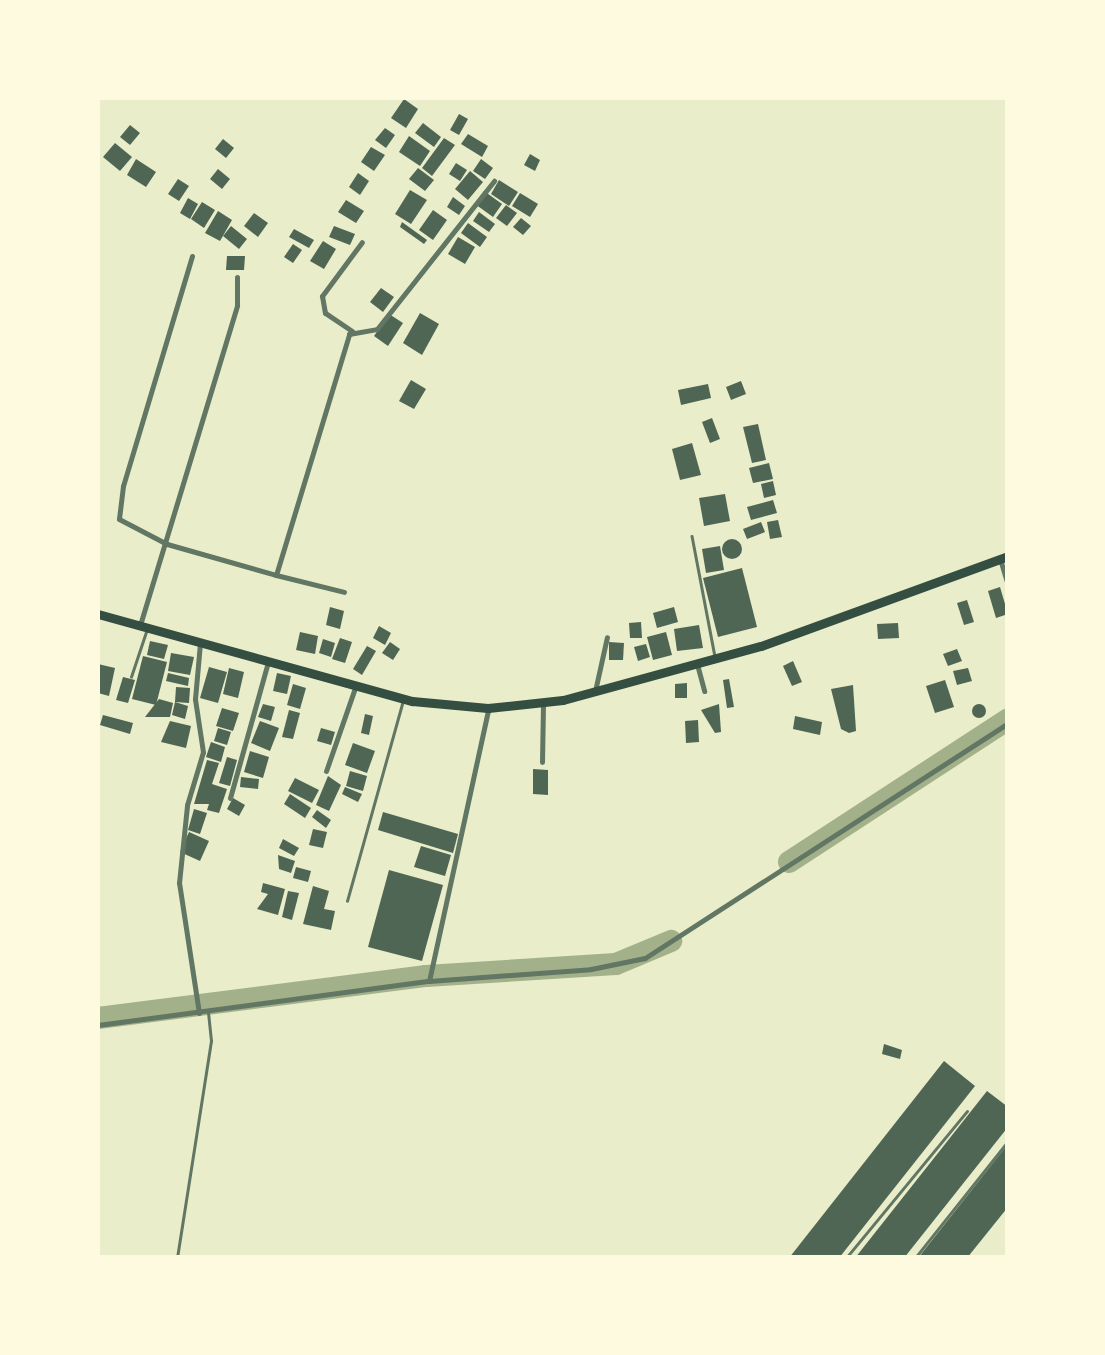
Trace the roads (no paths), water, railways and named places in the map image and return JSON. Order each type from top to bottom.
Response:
[{"type":"main road","points":[[98,614],[404,699],[488,708],[595,691],[696,664],[852,618],[1004,558]]},
{"type":"street","points":[[362,242],[322,296],[325,313],[352,331],[377,329],[494,181]]},
{"type":"street","points":[[192,256],[118,510],[124,525],[167,544],[344,592]]},
{"type":"street","points":[[143,626],[237,304],[238,277]]},
{"type":"street","points":[[276,574],[352,331]]},
{"type":"street","points":[[1004,558],[1008,586]]},
{"type":"street","points":[[595,691],[608,636]]},
{"type":"street","points":[[199,1011],[178,883],[187,804],[203,752],[194,699],[200,643]]},
{"type":"street","points":[[230,798],[268,661]]},
{"type":"street","points":[[696,664],[704,691]]},
{"type":"street","points":[[326,771],[356,685]]},
{"type":"street","points":[[542,762],[543,702]]},
{"type":"street","points":[[429,980],[429,960],[488,708]]},
{"type":"street","points":[[98,1025],[429,980],[645,958],[1008,723]]},
{"type":"lane","points":[[692,536],[715,658]]},
{"type":"lane","points":[[132,677],[143,626]]},
{"type":"lane","points":[[347,901],[404,699]]},
{"type":"lane","points":[[177,1258],[211,1041],[208,1012]]},
{"type":"lane","points":[[846,1258],[967,1111]]},
{"type":"lane","points":[[915,1258],[1008,1140]]},
{"type":"waterway","points":[[789,862],[1008,719]]},
{"type":"waterway","points":[[98,1018],[426,976],[616,964],[671,941]]}]
